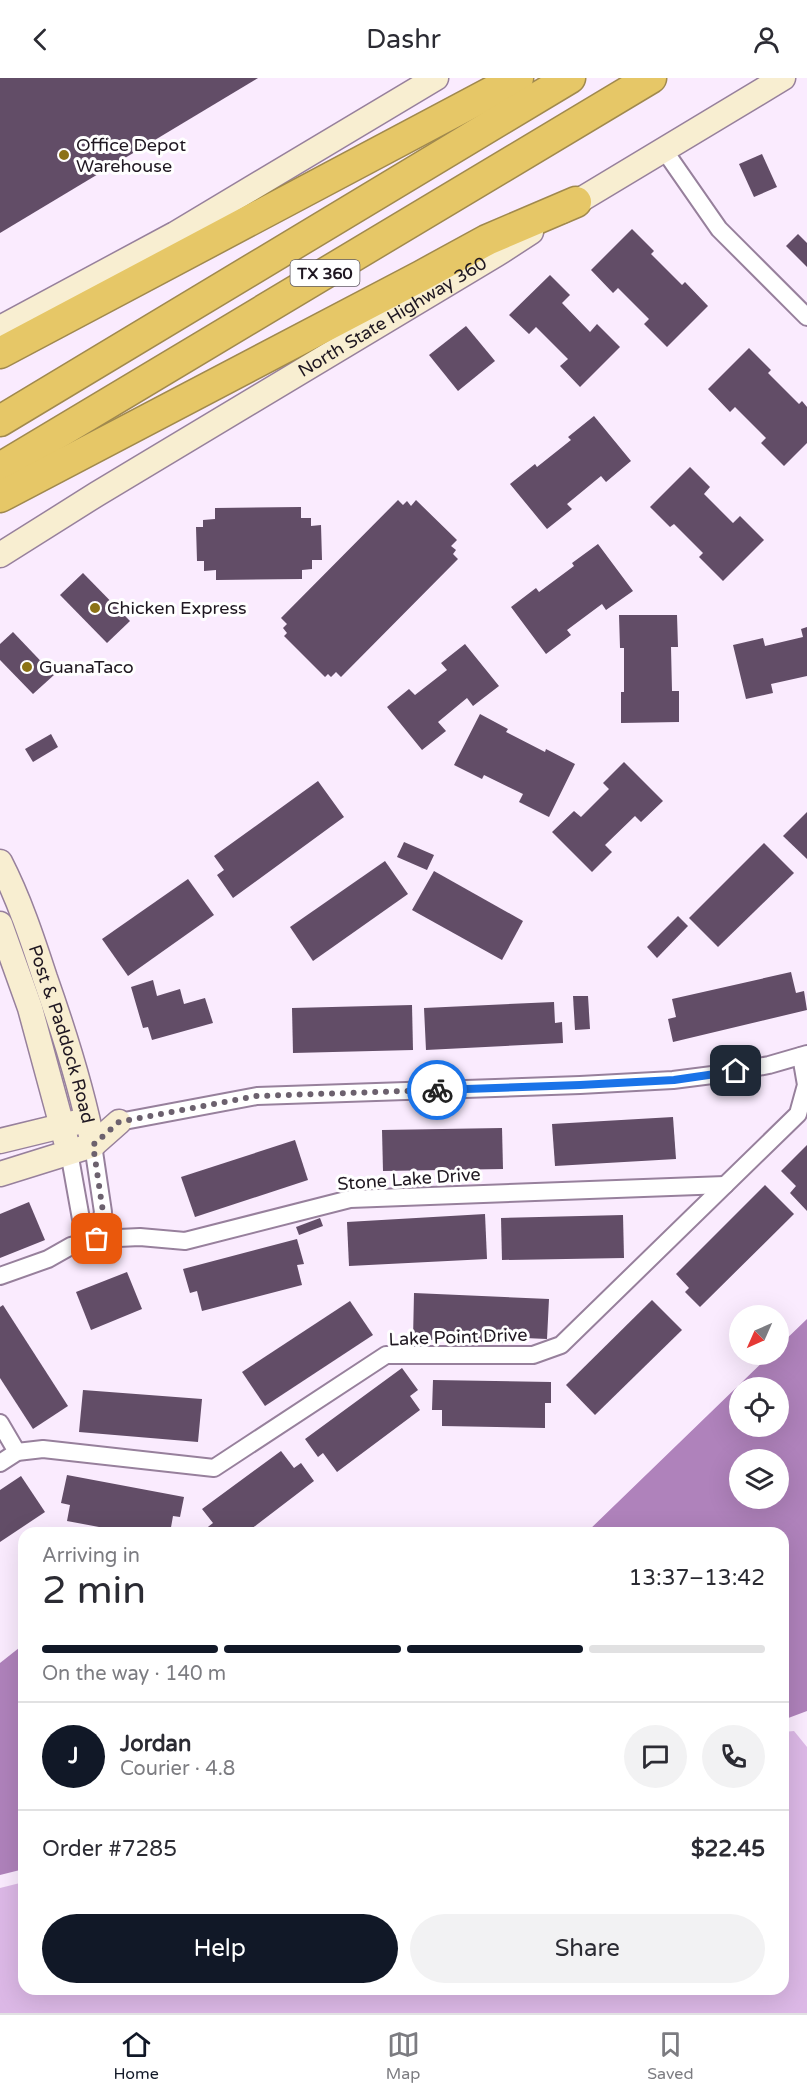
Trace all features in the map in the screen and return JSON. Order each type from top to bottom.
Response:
[{"type":"highway","points":[[0,353],[518,78]]},
{"type":"highway","name":"TX 360","points":[[0,421],[570,78]]},
{"type":"highway","name":"TX 360","points":[[0,468],[651,78]]},
{"type":"highway","points":[[0,497],[487,240],[576,202]]},
{"type":"main road","points":[[0,328],[175,234],[436,78]]},
{"type":"main road","name":"North State Highway 360","points":[[0,555],[783,78]]},
{"type":"main road","name":"Post & Paddock Road","points":[[0,864],[26,922],[53,1000],[88,1119],[93,1145]]},
{"type":"main road","name":"Post & Paddock Road","points":[[0,924],[30,1008],[64,1126],[69,1152]]},
{"type":"main road","points":[[0,1141],[88,1119],[119,1122]]},
{"type":"main road","points":[[0,1174],[93,1145],[119,1122]]},
{"type":"street","points":[[664,150],[719,229],[807,317]]},
{"type":"street","points":[[119,1122],[257,1096],[674,1080],[770,1065],[804,1055]]},
{"type":"street","name":"Lake Point Drive","points":[[0,1463],[17,1452],[43,1449],[214,1468],[386,1355],[533,1355],[561,1345],[798,1114],[806,1085],[804,1055]]},
{"type":"street","name":"Post & Paddock Road","points":[[93,1145],[103,1212],[97,1239]]},
{"type":"street","name":"Post & Paddock Road","points":[[69,1152],[81,1219],[97,1239]]},
{"type":"street","name":"Stone Lake Drive","points":[[0,1276],[48,1259],[71,1246],[97,1239],[140,1237],[185,1240],[351,1199],[725,1185]]},
{"type":"street","points":[[0,1423],[17,1452]]},
{"type":"shaded area","points":[[807,1319],[807,1711],[789,1718],[789,1527],[592,1527],[729,1395],[729,1437],[789,1437],[789,1377],[747,1377],[760,1365],[789,1365],[789,1336]]},
{"type":"shaded area","points":[[18,1649],[18,1870],[0,1875],[0,1663]]},
{"type":"shaded area","points":[[789,1731],[794,1731],[807,1747],[807,2013],[0,2013],[0,1888],[18,1884],[18,1995],[789,1995]]},
{"type":"building","name":"Office Depot Warehouse","points":[[0,78],[258,78],[0,233]]},
{"type":"building","points":[[762,154],[777,187],[754,197],[739,164]]},
{"type":"building","points":[[632,229],[654,251],[651,254],[682,285],[685,282],[708,306],[667,347],[644,324],[649,319],[618,288],[613,293],[591,270]]},
{"type":"building","points":[[798,234],[807,243],[807,267],[786,246]]},
{"type":"building","points":[[550,275],[570,295],[562,303],[590,332],[597,324],[620,347],[580,387],[560,366],[568,359],[536,327],[529,334],[509,315]]},
{"type":"building","points":[[466,326],[495,361],[458,391],[429,355]]},
{"type":"building","points":[[749,348],[771,370],[768,373],[799,404],[802,401],[807,407],[807,443],[784,466],[761,443],[766,438],[735,407],[730,412],[708,389]]},
{"type":"building","points":[[594,416],[631,461],[606,482],[601,476],[567,504],[572,509],[547,529],[510,484],[535,464],[537,467],[571,440],[568,437]]},
{"type":"building","points":[[690,467],[710,487],[704,494],[733,523],[740,516],[764,540],[723,581],[699,557],[703,553],[674,524],[670,527],[650,507]]},
{"type":"building","points":[[398,500],[403,505],[407,501],[411,506],[416,500],[457,540],[451,546],[456,550],[453,554],[458,559],[341,677],[336,672],[331,677],[328,674],[325,677],[284,636],[287,633],[283,628],[287,624],[281,618]]},
{"type":"building","points":[[301,507],[301,518],[311,518],[311,526],[321,525],[322,560],[312,560],[312,569],[302,570],[302,579],[216,580],[216,570],[204,571],[204,561],[197,561],[196,527],[203,527],[203,520],[215,519],[215,508]]},
{"type":"building","points":[[598,544],[633,591],[606,610],[602,604],[567,630],[571,635],[546,654],[511,607],[536,588],[539,592],[574,566],[572,563]]},
{"type":"building","name":"Chicken Express","points":[[83,573],[130,621],[107,643],[60,595]]},
{"type":"building","points":[[619,615],[677,615],[678,647],[671,647],[672,691],[679,691],[679,722],[621,723],[624,648],[620,648]]},
{"type":"building","points":[[807,627],[807,676],[771,684],[773,693],[746,699],[733,645],[763,638],[765,646],[803,637],[801,629]]},
{"type":"building","name":"GuanaTaco","points":[[13,632],[54,675],[33,694],[0,660],[0,644]]},
{"type":"building","points":[[465,644],[499,686],[473,706],[467,698],[438,722],[446,731],[422,750],[387,707],[409,689],[415,695],[447,670],[441,663]]},
{"type":"building","points":[[480,714],[508,729],[506,732],[575,764],[549,817],[519,802],[523,794],[484,775],[482,779],[454,765]]},
{"type":"building","points":[[51,734],[58,747],[33,762],[25,749]]},
{"type":"building","points":[[624,762],[663,801],[641,822],[635,816],[605,845],[612,852],[592,872],[552,832],[574,811],[581,817],[609,789],[603,783]]},
{"type":"building","points":[[318,781],[344,817],[233,898],[217,875],[224,870],[214,856]]},
{"type":"building","points":[[807,812],[807,859],[783,836]]},
{"type":"building","points":[[404,842],[434,855],[427,870],[397,857]]},
{"type":"building","points":[[764,843],[794,873],[718,947],[689,918]]},
{"type":"building","points":[[385,861],[408,894],[313,961],[290,927]]},
{"type":"building","points":[[434,871],[523,921],[502,960],[412,910]]},
{"type":"building","points":[[188,879],[214,915],[128,976],[102,939]]},
{"type":"building","points":[[678,916],[688,926],[657,958],[647,947]]},
{"type":"building","points":[[791,972],[796,993],[804,991],[807,1010],[673,1042],[668,1019],[676,1017],[672,999]]},
{"type":"building","points":[[153,980],[157,996],[180,989],[184,1004],[205,998],[213,1023],[152,1040],[148,1027],[143,1028],[131,987]]},
{"type":"building","points":[[573,996],[588,996],[590,1029],[575,1030]]},
{"type":"building","points":[[554,1002],[555,1023],[562,1022],[563,1043],[426,1050],[424,1008]]},
{"type":"building","points":[[412,1005],[413,1050],[293,1053],[292,1008]]},
{"type":"building","points":[[673,1117],[676,1159],[555,1166],[552,1124]]},
{"type":"building","points":[[502,1128],[503,1169],[383,1171],[382,1130]]},
{"type":"building","points":[[295,1140],[308,1180],[195,1217],[181,1177]]},
{"type":"building","points":[[807,1145],[807,1211],[790,1193],[796,1186],[781,1171]]},
{"type":"building","points":[[765,1185],[794,1214],[700,1307],[685,1292],[689,1288],[676,1274]]},
{"type":"building","points":[[29,1202],[45,1240],[0,1258],[0,1214]]},
{"type":"building","points":[[485,1214],[487,1259],[349,1266],[347,1222]]},
{"type":"building","points":[[623,1215],[624,1258],[502,1260],[501,1218]]},
{"type":"building","points":[[320,1218],[323,1226],[299,1235],[296,1227]]},
{"type":"building","points":[[297,1239],[304,1264],[297,1265],[302,1285],[202,1311],[197,1291],[190,1293],[183,1269]]},
{"type":"building","points":[[127,1272],[142,1309],[91,1330],[76,1292]]},
{"type":"building","points":[[414,1293],[549,1299],[547,1339],[505,1337],[504,1343],[413,1339]]},
{"type":"building","points":[[652,1300],[682,1330],[595,1415],[566,1385]]},
{"type":"building","points":[[350,1301],[373,1335],[265,1406],[242,1372]]},
{"type":"building","points":[[3,1305],[68,1406],[33,1429],[0,1378],[0,1307]]},
{"type":"building","points":[[402,1368],[418,1390],[410,1396],[420,1410],[337,1472],[323,1453],[318,1457],[305,1439]]},
{"type":"building","points":[[433,1380],[551,1382],[551,1403],[545,1403],[545,1428],[442,1426],[442,1410],[432,1410]]},
{"type":"building","points":[[83,1390],[202,1399],[198,1442],[79,1432]]},
{"type":"building","points":[[281,1451],[294,1468],[301,1463],[314,1481],[254,1527],[208,1527],[213,1523],[202,1509]]},
{"type":"building","points":[[67,1475],[184,1497],[180,1517],[173,1516],[171,1527],[99,1527],[67,1521],[70,1505],[61,1503]]},
{"type":"building","points":[[21,1476],[45,1512],[22,1527],[18,1527],[18,1530],[0,1542],[0,1490]]},
{"type":"way so far","points":[[97,1239],[103,1212],[93,1145],[119,1122],[257,1096],[437,1090]]},
{"type":"place","name":"Office Depot Warehouse","points":[[64,155]]},
{"type":"place","name":"Chicken Express","points":[[95,608]]},
{"type":"place","name":"GuanaTaco","points":[[27,667]]},
{"type":"route","points":[[437,1090],[674,1080],[736,1071]]}]
